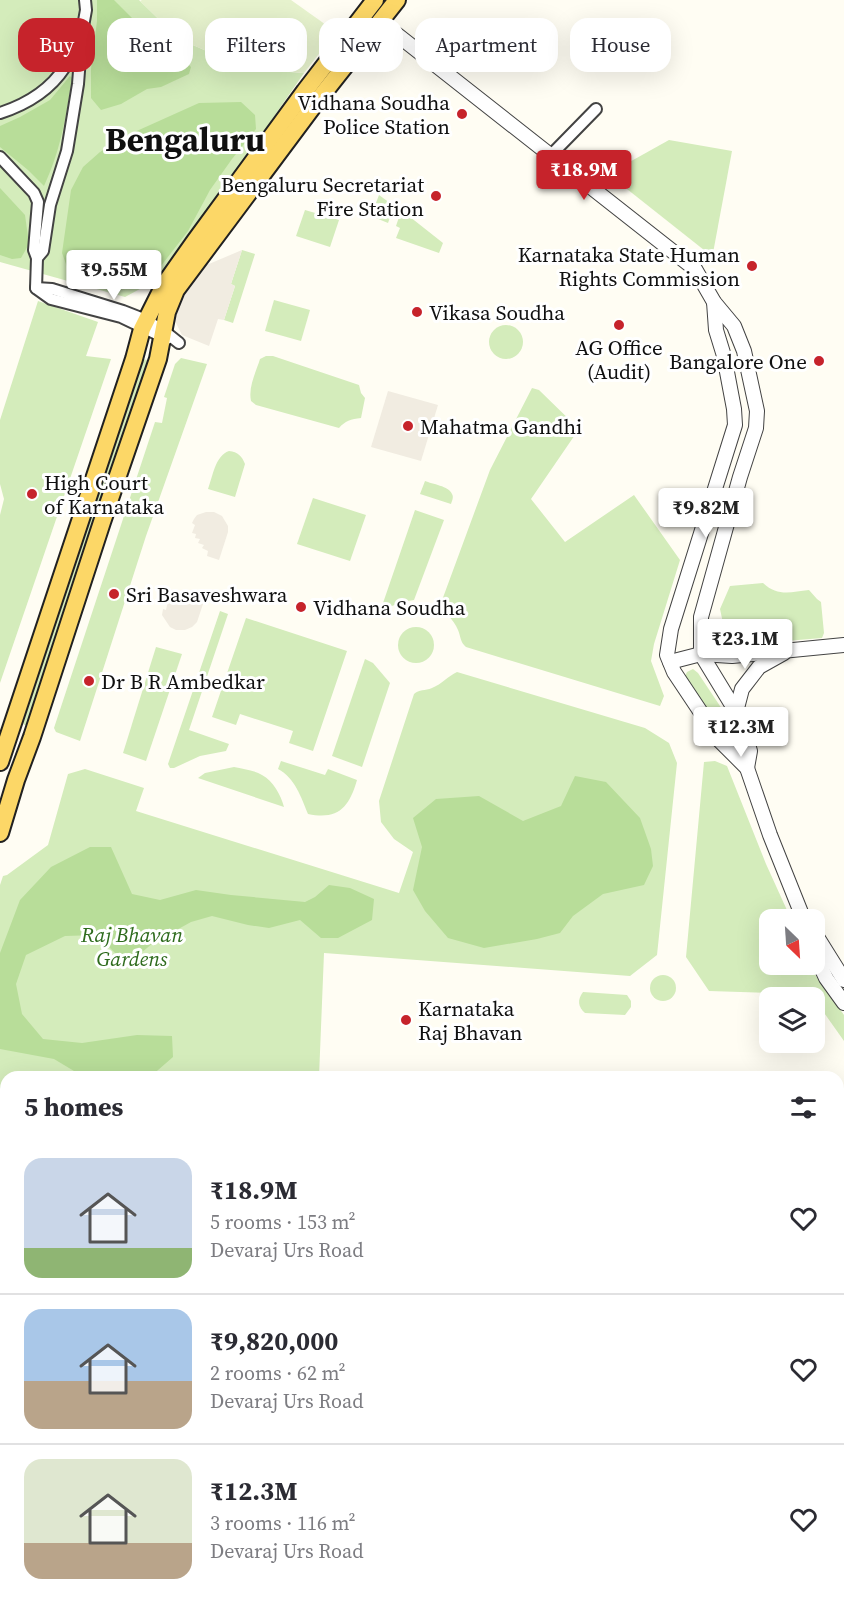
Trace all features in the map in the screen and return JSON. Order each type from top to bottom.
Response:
[{"type":"main road","points":[[0,762],[144,325],[164,285],[195,241],[375,0]]},
{"type":"main road","points":[[384,18],[398,0]]},
{"type":"main road","points":[[0,833],[158,359],[167,312],[176,290],[341,72]]},
{"type":"street","points":[[85,0],[85,18]]},
{"type":"street","points":[[403,39],[695,269],[714,302],[730,320],[744,351],[756,411],[756,428],[701,617],[701,654],[736,712],[743,729],[750,751],[747,768]]},
{"type":"street","points":[[0,113],[31,99],[45,89],[61,72]]},
{"type":"street","points":[[37,258],[43,251],[50,205],[67,151],[79,72]]},
{"type":"street","points":[[551,155],[596,109]]},
{"type":"street","points":[[0,157],[34,193],[38,202],[34,250],[37,258],[36,288],[51,299],[121,317],[163,335]]},
{"type":"street","points":[[714,302],[716,330],[724,356],[735,425],[672,629],[667,655],[674,672],[720,741],[747,768],[770,835],[800,909]]},
{"type":"street","points":[[670,662],[701,654],[732,656],[844,645]]},
{"type":"street","points":[[736,712],[742,689],[759,667],[788,650]]},
{"type":"street","points":[[720,741],[733,744],[743,729]]},
{"type":"street","points":[[825,950],[844,980]]},
{"type":"street","points":[[825,975],[844,1003]]},
{"type":"green space","points":[[0,0],[139,0],[157,18],[107,18],[107,72],[193,72],[193,45],[205,50],[205,72],[304,73],[164,276],[125,297],[0,262]]},
{"type":"green space","points":[[97,0],[114,0],[132,18],[107,18],[107,72],[190,72],[189,74],[161,87],[147,89],[121,104],[101,110],[91,98],[91,72],[95,72]]},
{"type":"green space","points":[[291,0],[319,20],[319,54],[307,69],[307,18],[205,18],[205,50],[193,45],[193,18],[157,18],[140,1]]},
{"type":"green space","points":[[70,76],[72,78],[62,133],[44,186],[0,147],[0,126],[50,100]]},
{"type":"green space","points":[[241,102],[255,115],[256,129],[210,190],[188,231],[154,275],[124,289],[89,286],[70,275],[62,253],[71,190],[83,167],[100,152],[130,134],[199,103]]},
{"type":"green space","points":[[669,140],[732,151],[713,253],[704,250],[608,174]]},
{"type":"green space","points":[[0,188],[25,215],[29,244],[21,258],[12,259],[0,255]]},
{"type":"green space","points":[[379,195],[394,206],[388,223],[371,216]]},
{"type":"green space","points":[[305,210],[339,220],[330,247],[296,236]]},
{"type":"green space","points":[[405,213],[443,243],[439,253],[396,238],[400,228],[396,226],[400,214]]},
{"type":"green space","points":[[242,250],[255,254],[233,323],[224,320],[235,286],[231,284]]},
{"type":"green space","points":[[274,300],[310,310],[301,341],[265,331]]},
{"type":"green space","name":"High Court of Karnataka","points":[[38,301],[98,322],[86,356],[111,359],[0,683],[0,515],[4,499],[0,484],[0,420]]},
{"type":"green space","points":[[506,325],[518,330],[523,342],[518,354],[506,359],[494,354],[489,342],[494,330]]},
{"type":"green space","points":[[273,356],[359,385],[365,398],[361,418],[348,421],[339,428],[256,405],[251,401],[251,385],[260,359]]},
{"type":"green space","points":[[181,358],[207,364],[146,536],[80,741],[56,732],[54,728],[155,422],[162,423],[167,398],[164,397],[175,364]]},
{"type":"green space","points":[[143,359],[147,360],[148,364],[28,725],[24,725],[22,720],[139,363]]},
{"type":"green space","points":[[532,388],[539,390],[579,429],[531,499],[565,542],[634,495],[680,560],[654,644],[651,661],[664,696],[660,706],[466,647],[456,626],[442,607],[441,603],[490,470]]},
{"type":"green space","points":[[229,451],[239,455],[245,464],[235,497],[208,489],[218,462]]},
{"type":"green space","points":[[425,481],[450,491],[453,496],[451,504],[420,494]]},
{"type":"green space","points":[[313,498],[366,515],[350,561],[297,544]]},
{"type":"green space","points":[[415,510],[444,520],[414,600],[392,606],[383,603]]},
{"type":"green space","points":[[763,583],[779,592],[809,590],[821,602],[824,633],[822,638],[751,644],[730,634],[723,623],[720,609],[730,586]]},
{"type":"green space","points":[[220,611],[228,614],[189,730],[229,744],[226,751],[200,756],[170,768],[168,764]]},
{"type":"green space","points":[[246,618],[347,651],[313,751],[289,743],[293,731],[240,714],[236,725],[212,717]]},
{"type":"green space","points":[[416,627],[429,632],[434,645],[429,658],[416,663],[403,658],[398,645],[403,632]]},
{"type":"green space","points":[[156,647],[182,654],[146,761],[123,753]]},
{"type":"green space","points":[[365,659],[373,663],[390,683],[362,767],[332,756]]},
{"type":"green space","points":[[693,669],[732,724],[732,730],[728,733],[723,733],[719,729],[687,682],[685,676]]},
{"type":"green space","name":"Raj Bhavan Gardens","points":[[457,672],[645,728],[669,743],[677,763],[657,955],[630,976],[324,953],[319,1071],[0,1071],[0,885],[3,876],[48,845],[68,774],[85,769],[144,788],[136,811],[399,893],[413,852],[394,839],[381,822],[379,801],[414,694],[436,686]]},
{"type":"green space","points":[[281,761],[325,775],[328,769],[357,780],[354,790],[341,810],[327,815],[308,814],[289,777],[278,769]]},
{"type":"green space","points":[[715,761],[727,766],[786,909],[759,909],[759,975],[816,975],[824,987],[759,987],[759,992],[709,991],[686,957],[704,762]]},
{"type":"green space","points":[[234,767],[256,772],[270,781],[284,807],[198,778],[205,773]]},
{"type":"green space","points":[[575,776],[606,782],[640,818],[651,849],[653,866],[644,885],[603,894],[573,916],[560,933],[484,948],[448,938],[425,911],[413,890],[422,847],[413,818],[436,799],[479,796],[523,821],[561,806]]},
{"type":"green space","points":[[90,847],[111,847],[132,894],[160,900],[196,890],[305,902],[329,885],[350,888],[374,899],[372,920],[338,938],[321,938],[300,920],[269,928],[212,916],[191,922],[153,943],[135,958],[120,958],[97,935],[65,936],[26,955],[16,984],[22,1014],[43,1039],[82,1043],[137,1035],[172,1036],[173,1057],[157,1071],[74,1071],[54,1059],[0,1049],[0,953],[20,900],[51,867]]},
{"type":"green space","points":[[663,975],[672,979],[676,988],[672,997],[663,1001],[654,997],[650,988],[654,979]]},
{"type":"green space","points":[[825,989],[844,1015],[844,1041],[825,1014]]},
{"type":"green space","points":[[583,992],[627,995],[631,1001],[631,1007],[625,1015],[585,1013],[579,1003]]},
{"type":"shaded area","points":[[242,250],[231,284],[235,286],[224,320],[218,319],[209,346],[182,335],[175,321],[178,310],[185,294],[204,265]]},
{"type":"shaded area","points":[[388,391],[438,405],[421,461],[371,447]]},
{"type":"shaded area","points":[[214,512],[222,516],[228,526],[219,560],[207,556],[208,551],[202,548],[204,545],[198,543],[200,539],[195,538],[196,534],[192,533],[195,525],[192,523],[194,519],[197,515]]},
{"type":"shaded area","points":[[194,590],[206,595],[197,622],[185,630],[170,627],[162,615],[168,601],[173,603],[181,596],[185,598],[187,593],[192,595]]},
{"type":"place","name":"Vidhana Soudha Police Station","points":[[462,114]]},
{"type":"place","name":"Bengaluru Secretariat Fire Station","points":[[436,196]]},
{"type":"place","name":"Karnataka State Human Rights Commission","points":[[752,266]]},
{"type":"place","name":"Vikasa Soudha","points":[[417,312]]},
{"type":"place","name":"AG Office (Audit)","points":[[619,325]]},
{"type":"place","name":"Bangalore One","points":[[819,361]]},
{"type":"place","name":"Mahatma Gandhi","points":[[408,426]]},
{"type":"place","name":"High Court of Karnataka","points":[[32,494]]},
{"type":"place","name":"Sri Basaveshwara","points":[[114,594]]},
{"type":"place","name":"Vidhana Soudha","points":[[301,607]]},
{"type":"place","name":"Dr B R Ambedkar","points":[[89,681]]},
{"type":"place","name":"Karnataka Raj Bhavan","points":[[406,1020]]},
{"type":"district","name":"Bengaluru","points":[[185,139]]}]
